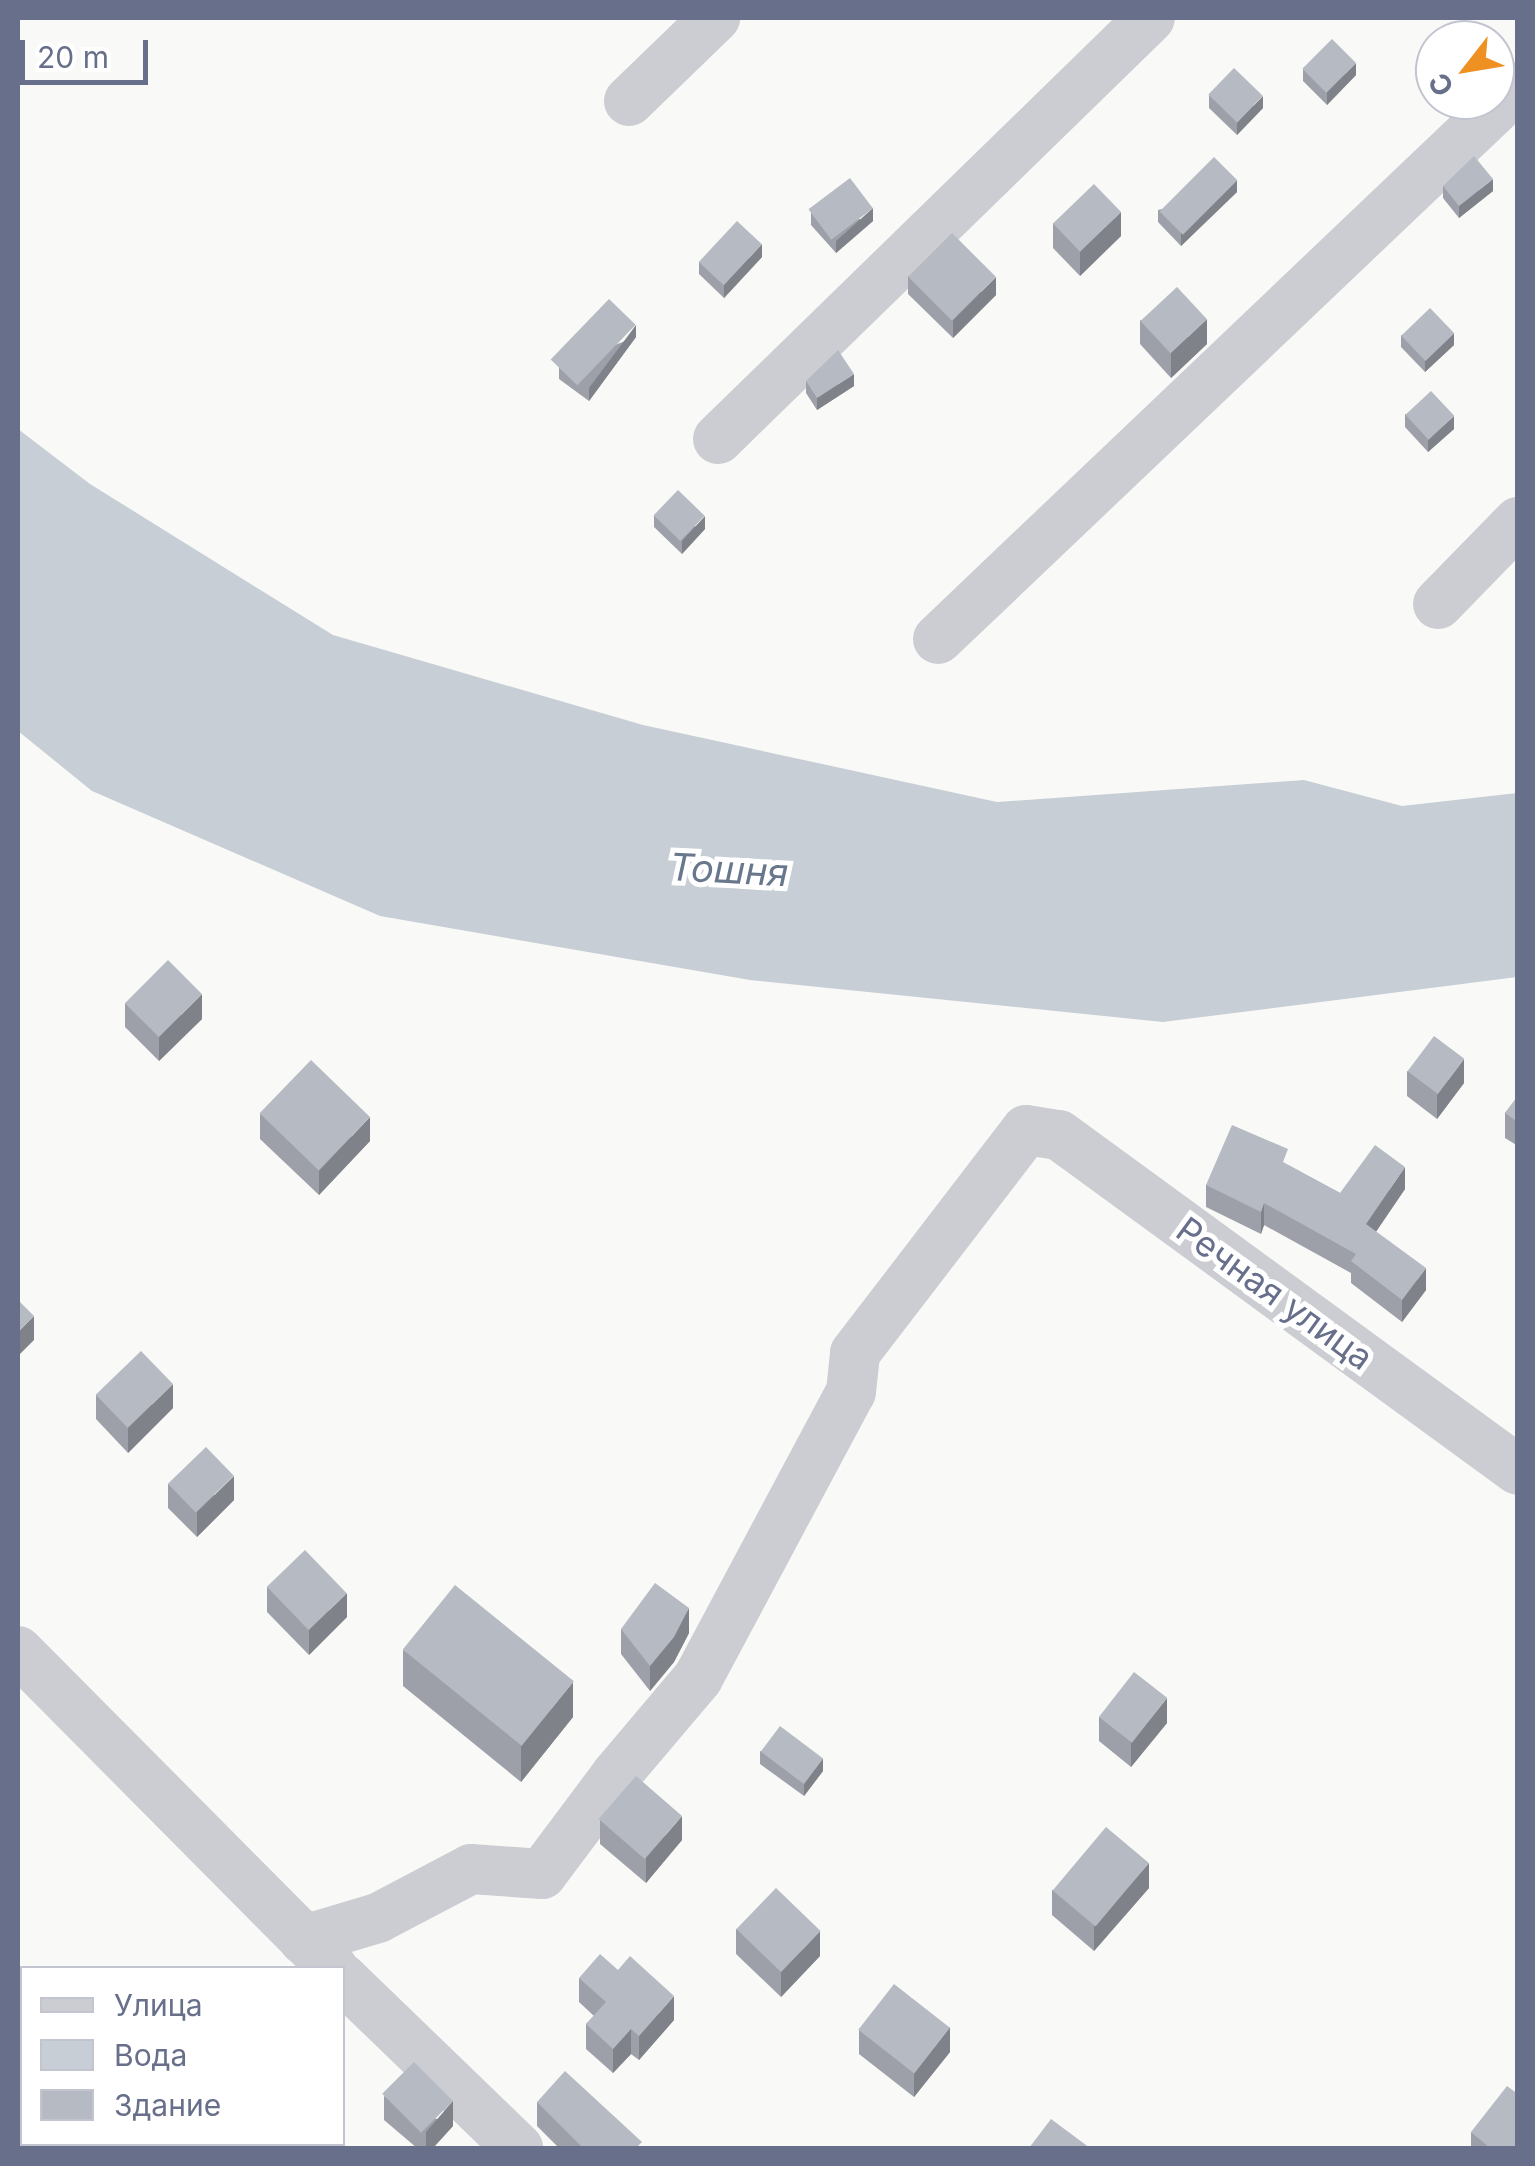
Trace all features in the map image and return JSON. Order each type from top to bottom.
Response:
[{"type":"street","points":[[629,101],[715,18]]},
{"type":"street","points":[[718,439],[1150,18]]},
{"type":"street","points":[[938,638],[1518,87]]},
{"type":"street","points":[[1438,604],[1518,522]]},
{"type":"street","name":"Речная улица","points":[[319,1954],[471,1869],[542,1874],[616,1775],[698,1678],[851,1392],[855,1353],[1026,1130],[1059,1135],[1518,1470]]},
{"type":"street","points":[[18,1651],[319,1954]]},
{"type":"street","points":[[345,1981],[499,2142]]},
{"type":"water","name":"Тошня","points":[[18,429],[90,484],[333,635],[643,725],[997,802],[1304,780],[1402,806],[1517,793],[1517,977],[1163,1022],[750,980],[380,916],[92,791],[18,731]]},
{"type":"building","points":[[1332,39],[1356,63],[1326,93],[1302,69]]},
{"type":"building","points":[[1234,68],[1263,96],[1237,122],[1208,95]]},
{"type":"building","points":[[1474,156],[1493,179],[1459,206],[1443,186]]},
{"type":"building","points":[[1214,157],[1237,180],[1183,235],[1160,211]]},
{"type":"building","points":[[850,178],[873,208],[831,240],[808,209]]},
{"type":"building","points":[[1094,184],[1121,212],[1080,252],[1053,224]]},
{"type":"building","points":[[737,221],[762,244],[724,285],[699,262]]},
{"type":"building","points":[[952,233],[996,277],[952,321],[908,277]]},
{"type":"building","points":[[1177,287],[1207,319],[1170,353],[1140,321]]},
{"type":"building","points":[[609,299],[636,325],[577,385],[551,359]]},
{"type":"building","points":[[1430,308],[1454,333],[1426,361],[1401,336]]},
{"type":"building","points":[[838,350],[854,374],[817,398],[806,381]]},
{"type":"building","points":[[1431,391],[1454,416],[1429,440],[1405,415]]},
{"type":"building","points":[[678,490],[705,516],[680,541],[654,515]]},
{"type":"building","points":[[168,960],[202,994],[159,1037],[125,1003]]},
{"type":"building","points":[[1434,1036],[1464,1059],[1438,1094],[1408,1071]]},
{"type":"building","points":[[311,1060],[370,1117],[319,1170],[260,1113]]},
{"type":"building","points":[[1518,1096],[1518,1122],[1505,1113]]},
{"type":"building","points":[[1232,1125],[1288,1149],[1283,1162],[1340,1193],[1375,1145],[1405,1167],[1366,1224],[1426,1268],[1402,1300],[1351,1261],[1356,1254],[1264,1203],[1261,1212],[1206,1185]]},
{"type":"building","points":[[18,1300],[34,1316],[18,1332]]},
{"type":"building","points":[[141,1351],[173,1384],[128,1428],[96,1395]]},
{"type":"building","points":[[206,1447],[234,1476],[196,1513],[168,1484]]},
{"type":"building","points":[[305,1550],[347,1593],[309,1630],[267,1587]]},
{"type":"building","points":[[655,1583],[689,1608],[674,1637],[650,1666],[621,1629]]},
{"type":"building","points":[[455,1585],[574,1681],[522,1746],[403,1650]]},
{"type":"building","points":[[1134,1672],[1167,1698],[1132,1743],[1099,1717]]},
{"type":"building","points":[[780,1726],[823,1758],[804,1784],[761,1752]]},
{"type":"building","points":[[636,1776],[682,1816],[645,1859],[599,1819]]},
{"type":"building","points":[[1106,1827],[1149,1863],[1096,1927],[1053,1891]]},
{"type":"building","points":[[776,1888],[821,1931],[781,1972],[736,1929]]},
{"type":"building","points":[[600,1954],[618,1970],[630,1956],[674,1996],[639,2036],[631,2029],[613,2049],[586,2024],[606,2002],[579,1978]]},
{"type":"building","points":[[894,1984],[950,2028],[914,2073],[858,2030]]},
{"type":"building","points":[[414,2062],[453,2101],[421,2133],[382,2094]]},
{"type":"building","points":[[565,2071],[642,2142],[636,2148],[583,2148],[537,2102]]},
{"type":"building","points":[[1507,2086],[1518,2094],[1518,2148],[1490,2148],[1471,2132]]},
{"type":"building","points":[[18,2089],[20,2142],[18,2145]]},
{"type":"building","points":[[1051,2119],[1090,2148],[1029,2148]]}]
